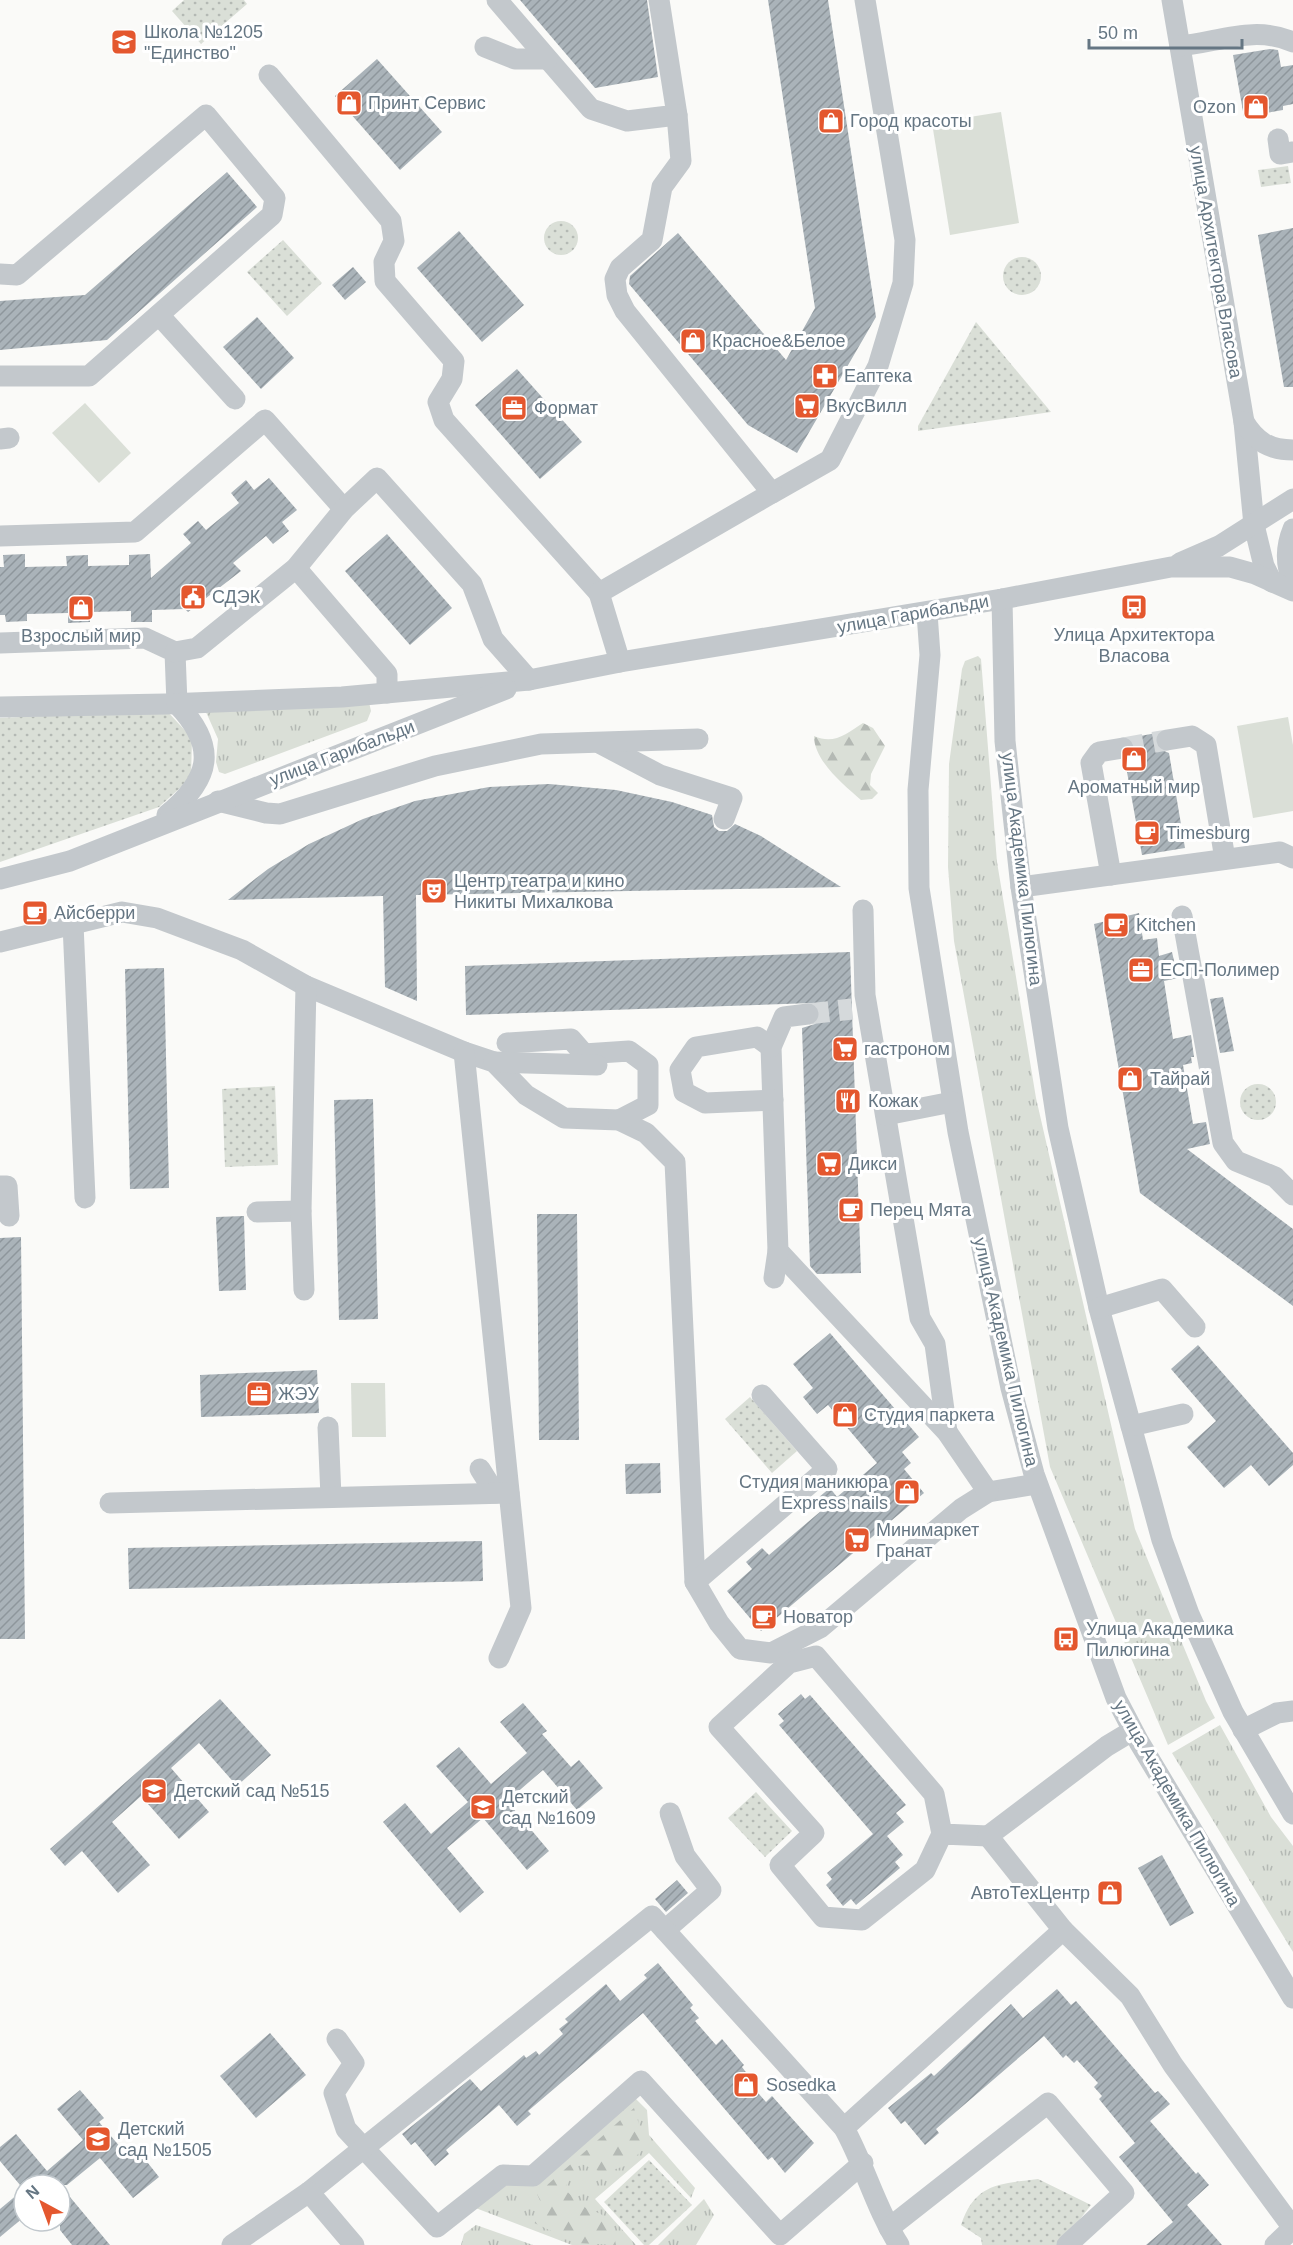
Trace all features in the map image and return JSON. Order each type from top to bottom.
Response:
[{"type":"street","points":[[497,0],[591,109],[627,121],[676,115]]},
{"type":"street","points":[[659,0],[681,161],[662,187],[652,240],[620,268],[615,279],[617,295],[625,311],[772,493]]},
{"type":"street","points":[[599,593],[830,460],[878,366],[903,283],[905,240],[865,0]]},
{"type":"street","name":"улица Архитектора Власова","points":[[1172,0],[1244,422],[1254,525],[1264,566],[1283,582]]},
{"type":"street","points":[[1180,46],[1249,33],[1279,36],[1293,42]]},
{"type":"street","points":[[485,47],[515,59],[547,59]]},
{"type":"street","points":[[268,75],[391,221],[394,241],[384,262],[385,280],[454,361],[453,379],[438,402],[444,420],[599,593],[620,662]]},
{"type":"street","points":[[0,274],[17,274],[206,115],[275,198],[272,215],[89,376],[0,376]]},
{"type":"street","points":[[159,315],[235,399]]},
{"type":"street","points":[[0,536],[135,532],[265,420],[344,508]]},
{"type":"street","points":[[1244,422],[1252,435],[1267,446],[1293,450]]},
{"type":"street","points":[[0,643],[145,638],[176,652],[196,648],[296,568],[344,508],[377,478],[472,584],[494,639],[529,680]]},
{"type":"street","points":[[1171,567],[1219,546],[1293,499]]},
{"type":"street","points":[[1283,582],[1287,571],[1289,539],[1293,529]]},
{"type":"street","name":"улица Гарибальди","points":[[0,707],[177,704],[387,693],[529,680],[620,662],[927,613],[1171,567],[1230,567],[1283,582],[1293,591]]},
{"type":"street","points":[[296,568],[387,674],[387,693]]},
{"type":"street","name":"улица Академика Пилюгина","points":[[1002,599],[1005,741],[1021,887],[1058,1128],[1099,1308],[1169,1562],[1189,1614],[1243,1730],[1284,1784],[1293,1814]]},
{"type":"street","name":"улица Академика Пилюгина","points":[[927,613],[930,655],[918,790],[919,888],[952,1102],[1011,1388],[1037,1484],[1116,1698],[1132,1731],[1293,1998]]},
{"type":"street","points":[[176,652],[177,704]]},
{"type":"street","name":"улица Гарибальди","points":[[0,879],[70,861],[155,825],[529,680]]},
{"type":"street","name":"улица Гарибальди","points":[[155,825],[187,799],[199,783],[204,759],[202,737],[191,719],[177,704]]},
{"type":"street","points":[[1167,740],[1192,736],[1206,745],[1225,859]]},
{"type":"street","points":[[218,801],[266,813],[280,814],[435,766],[541,744],[601,744],[698,739]]},
{"type":"street","points":[[601,744],[660,776],[732,798],[724,819]]},
{"type":"street","points":[[1111,875],[1091,763],[1099,752],[1123,748]]},
{"type":"street","points":[[1021,887],[1280,852],[1293,858]]},
{"type":"street","points":[[863,910],[860,1008],[886,1115],[920,1318],[935,1344],[947,1432]]},
{"type":"street","points":[[0,942],[122,912],[158,918],[242,950],[306,986],[464,1052],[494,1062],[597,1065]]},
{"type":"street","points":[[1182,916],[1223,1143],[1236,1161],[1275,1178],[1293,1195]]},
{"type":"street","points":[[73,924],[85,1198]]},
{"type":"street","points":[[304,1290],[301,1212],[306,986]]},
{"type":"street","points":[[774,1278],[778,1251],[771,1047],[784,1017],[808,1014]]},
{"type":"street","points":[[771,1047],[757,1037],[696,1047],[681,1070],[684,1092],[705,1103],[773,1100]]},
{"type":"street","points":[[507,1043],[571,1039],[584,1054],[629,1051],[648,1065],[648,1105],[619,1120]]},
{"type":"street","points":[[464,1052],[502,1493],[521,1608],[499,1658]]},
{"type":"street","points":[[494,1062],[526,1095],[564,1118],[619,1120],[646,1133],[675,1162],[695,1582],[719,1623],[740,1649],[771,1653],[820,1628],[961,1509],[988,1492],[1037,1484]]},
{"type":"street","points":[[886,1115],[952,1102]]},
{"type":"street","points":[[0,1186],[7,1186],[9,1216]]},
{"type":"street","points":[[263,1216],[301,1212]]},
{"type":"street","points":[[778,1251],[947,1432],[988,1492]]},
{"type":"street","points":[[1099,1308],[1162,1289],[1195,1327]]},
{"type":"street","points":[[695,1582],[827,1469],[762,1395]]},
{"type":"street","points":[[1131,1426],[1184,1414]]},
{"type":"street","points":[[328,1427],[331,1497]]},
{"type":"street","points":[[480,1469],[502,1493]]},
{"type":"street","points":[[110,1503],[502,1493]]},
{"type":"street","points":[[816,1656],[934,1794],[942,1834],[925,1870],[862,1920],[823,1917],[780,1865],[814,1833],[719,1727],[789,1663],[816,1656]]},
{"type":"street","points":[[1243,1730],[1277,1713],[1293,1711]]},
{"type":"street","points":[[942,1834],[988,1836],[1107,1746],[1132,1731]]},
{"type":"street","points":[[665,1930],[711,1890],[685,1856],[670,1813]]},
{"type":"street","points":[[988,1836],[1063,1930],[1130,1995],[1173,2066],[1293,2228],[1275,2245]]},
{"type":"street","points":[[232,2245],[309,2192],[363,2146],[652,1916],[844,2128],[863,2163],[894,2236],[1048,2103],[1124,2193],[1067,2245]]},
{"type":"street","points":[[844,2128],[1063,1930]]},
{"type":"street","points":[[338,2039],[354,2062],[334,2093],[346,2129],[437,2227],[504,2175],[533,2176],[641,2081],[780,2235],[863,2163]]},
{"type":"street","points":[[309,2192],[354,2245]]},
{"type":"green space","points":[[184,0],[244,0],[247,4],[201,44],[172,11]]},
{"type":"green space","points":[[1001,112],[1019,223],[950,235],[932,123]]},
{"type":"green space","points":[[1288,166],[1291,183],[1261,187],[1258,170]]},
{"type":"green space","points":[[561,221],[573,226],[578,238],[573,250],[561,255],[549,250],[544,238],[549,226]]},
{"type":"green space","points":[[283,240],[322,283],[287,316],[247,272]]},
{"type":"green space","points":[[1022,257],[1029,258],[1035,263],[1040,269],[1040,283],[1035,289],[1029,294],[1022,295],[1015,294],[1009,289],[1004,283],[1003,276],[1004,269],[1009,263],[1015,258]]},
{"type":"green space","points":[[976,322],[1051,412],[918,431],[918,426]]},
{"type":"green space","points":[[85,403],[131,453],[99,483],[52,433]]},
{"type":"green space","points":[[978,656],[981,659],[997,862],[1036,1098],[1135,1529],[1215,1718],[1168,1745],[1050,1467],[954,941],[948,867],[949,764],[962,669],[965,661]]},
{"type":"green space","points":[[368,698],[371,711],[367,721],[225,774],[219,772],[216,762],[218,739],[206,712]]},
{"type":"green space","points":[[166,710],[192,738],[191,778],[159,807],[0,862],[0,718]]},
{"type":"green space","points":[[1288,717],[1293,745],[1293,811],[1253,818],[1237,726]]},
{"type":"green space","points":[[863,723],[873,728],[885,746],[871,774],[870,785],[878,793],[872,799],[861,800],[824,763],[815,745],[814,736],[834,739]]},
{"type":"green space","points":[[1258,1084],[1271,1089],[1276,1102],[1271,1115],[1258,1120],[1245,1115],[1240,1102],[1245,1089]]},
{"type":"green space","points":[[275,1086],[278,1165],[225,1167],[222,1089]]},
{"type":"green space","points":[[351,1383],[385,1383],[386,1437],[352,1437]]},
{"type":"green space","points":[[750,1397],[797,1451],[772,1473],[725,1419]]},
{"type":"green space","points":[[1220,1725],[1271,1817],[1293,1846],[1293,1952],[1172,1753]]},
{"type":"green space","points":[[756,1792],[792,1831],[765,1857],[728,1818]]},
{"type":"green space","points":[[635,2098],[647,2110],[649,2135],[695,2188],[691,2198],[649,2153],[595,2199],[636,2245],[572,2245],[473,2207]]},
{"type":"green space","points":[[634,2108],[646,2147],[625,2166],[603,2173],[579,2163],[564,2189],[586,2208],[601,2214],[612,2226],[616,2245],[577,2243],[530,2221],[542,2205],[537,2194]]},
{"type":"green space","points":[[649,2160],[692,2205],[649,2245],[644,2245],[604,2202]]},
{"type":"green space","points":[[1038,2179],[1091,2205],[1060,2245],[982,2245],[981,2238],[961,2225],[973,2201],[981,2193],[1011,2182]]},
{"type":"green space","points":[[704,2199],[714,2215],[696,2245],[658,2245]]},
{"type":"green space","points":[[476,2225],[533,2245],[461,2245],[464,2234]]},
{"type":"building","points":[[520,0],[647,0],[658,77],[595,88]]},
{"type":"building","points":[[768,0],[828,0],[876,317],[797,453],[748,425],[629,284],[630,276],[678,233],[786,360],[815,308]]},
{"type":"building","points":[[1270,49],[1278,50],[1281,67],[1293,65],[1293,104],[1283,106],[1283,110],[1244,117],[1233,55]]},
{"type":"building","points":[[377,59],[442,132],[400,170],[335,96]]},
{"type":"building","points":[[227,172],[257,207],[107,340],[0,350],[0,301],[85,295]]},
{"type":"building","points":[[1293,228],[1293,387],[1284,387],[1258,235]]},
{"type":"building","points":[[459,231],[524,305],[482,342],[417,268]]},
{"type":"building","points":[[353,267],[366,282],[345,300],[332,285]]},
{"type":"building","points":[[257,317],[294,358],[261,389],[223,347]]},
{"type":"building","points":[[517,369],[582,442],[540,479],[475,405]]},
{"type":"building","points":[[269,478],[297,510],[282,522],[289,531],[273,544],[266,536],[233,563],[241,571],[188,612],[185,609],[152,610],[152,622],[131,622],[131,611],[90,612],[90,622],[68,623],[68,613],[27,614],[27,621],[6,622],[5,615],[0,615],[0,567],[4,567],[3,555],[25,554],[25,567],[67,566],[66,556],[88,555],[88,566],[129,565],[129,555],[150,554],[151,578],[191,543],[183,534],[198,521],[206,530],[239,503],[231,493],[246,480],[254,490]]},
{"type":"building","points":[[387,534],[452,608],[410,645],[345,571]]},
{"type":"building","points":[[1156,733],[1154,741],[1157,748],[1169,753],[1185,848],[1142,855],[1125,761],[1135,752],[1135,745],[1130,738]]},
{"type":"building","name":"Центр театра и кино Никиты Михалкова","points":[[549,784],[616,790],[672,802],[712,815],[714,827],[719,831],[727,831],[735,824],[761,836],[841,887],[416,895],[417,1001],[385,987],[383,896],[228,900],[268,869],[309,844],[363,819],[415,801],[489,787]]},
{"type":"building","points":[[1139,913],[1143,940],[1157,938],[1159,956],[1172,952],[1178,978],[1164,981],[1173,1039],[1191,1035],[1194,1057],[1191,1057],[1192,1063],[1183,1065],[1193,1124],[1206,1122],[1210,1144],[1187,1149],[1293,1229],[1293,1306],[1140,1193],[1094,924]]},
{"type":"building","points":[[850,952],[861,1273],[817,1274],[810,1266],[802,1028],[815,1024],[819,1019],[820,1012],[813,1003],[466,1015],[465,966]]},
{"type":"building","points":[[164,968],[169,1188],[130,1189],[125,969]]},
{"type":"building","points":[[1223,997],[1234,1051],[1220,1053],[1210,999]]},
{"type":"building","points":[[373,1099],[378,1319],[339,1320],[334,1100]]},
{"type":"building","points":[[537,1214],[577,1214],[579,1440],[539,1440]]},
{"type":"building","points":[[244,1216],[246,1290],[219,1291],[216,1217]]},
{"type":"building","points":[[21,1237],[25,1639],[0,1639],[0,1238]]},
{"type":"building","points":[[830,1333],[919,1437],[902,1452],[911,1463],[904,1469],[924,1493],[761,1631],[727,1591],[752,1569],[746,1562],[762,1548],[769,1555],[821,1511],[813,1502],[830,1488],[837,1497],[877,1463],[828,1405],[817,1414],[803,1397],[813,1388],[793,1364]]},
{"type":"building","points":[[1198,1345],[1293,1453],[1293,1465],[1269,1486],[1251,1465],[1224,1488],[1187,1447],[1216,1421],[1171,1369]]},
{"type":"building","name":"ЖЭУ","points":[[317,1370],[319,1413],[201,1417],[200,1375]]},
{"type":"building","points":[[660,1463],[661,1493],[626,1494],[625,1464]]},
{"type":"building","points":[[482,1541],[483,1581],[129,1589],[128,1548]]},
{"type":"building","points":[[801,1694],[805,1699],[810,1695],[906,1805],[896,1813],[904,1822],[887,1836],[903,1855],[895,1862],[900,1868],[856,1905],[851,1899],[843,1906],[826,1885],[832,1879],[827,1873],[873,1834],[779,1725],[784,1721],[778,1714]]},
{"type":"building","name":"Детский сад №515","points":[[220,1699],[271,1755],[237,1786],[199,1743],[171,1768],[209,1812],[179,1839],[141,1796],[112,1822],[150,1865],[118,1893],[82,1851],[65,1866],[50,1849]]},
{"type":"building","name":"Детский сад №1609","points":[[523,1703],[547,1731],[542,1734],[571,1767],[579,1760],[603,1788],[577,1810],[543,1770],[507,1801],[549,1851],[527,1870],[483,1818],[447,1848],[484,1892],[460,1913],[383,1822],[405,1803],[431,1834],[468,1802],[436,1766],[459,1747],[491,1784],[527,1753],[500,1722]]},
{"type":"building","points":[[1162,1855],[1194,1913],[1170,1926],[1138,1868]]},
{"type":"building","points":[[677,1880],[688,1893],[666,1912],[655,1899]]},
{"type":"building","points":[[658,1963],[693,2005],[690,2008],[699,2018],[695,2021],[716,2045],[722,2039],[744,2065],[742,2067],[748,2075],[745,2078],[766,2102],[772,2096],[814,2143],[785,2173],[772,2157],[768,2160],[643,2013],[528,2111],[531,2114],[517,2126],[499,2105],[446,2150],[449,2154],[435,2166],[415,2142],[411,2145],[402,2134],[470,2079],[481,2091],[524,2055],[526,2058],[536,2051],[539,2055],[563,2034],[559,2029],[568,2022],[565,2019],[606,1984],[620,2001],[647,1978],[644,1975]]},
{"type":"building","points":[[1057,1989],[1071,2005],[1076,2001],[1155,2093],[1158,2091],[1170,2104],[1150,2121],[1196,2174],[1198,2172],[1209,2185],[1187,2205],[1222,2245],[1146,2245],[1173,2222],[1119,2157],[1135,2143],[1099,2099],[1102,2096],[1094,2087],[1098,2083],[1077,2060],[1074,2063],[1066,2055],[1063,2058],[1044,2036],[936,2129],[939,2133],[925,2145],[905,2121],[901,2124],[888,2108],[931,2073],[934,2076],[1011,2004],[1023,2018]]},
{"type":"building","points":[[270,2033],[306,2075],[256,2118],[220,2076]]},
{"type":"building","name":"Детский сад №1505","points":[[80,2090],[104,2118],[99,2122],[127,2155],[136,2148],[159,2177],[133,2198],[100,2158],[72,2181],[72,2173],[12,2173],[12,2175],[0,2161],[0,2147],[16,2134],[47,2171],[83,2140],[57,2109]]},
{"type":"building","points":[[12,2199],[12,2227],[0,2237],[0,2209]]},
{"type":"building","points":[[72,2199],[110,2245],[72,2245],[62,2233],[72,2233]]},
{"type":"tunnel","points":[[1123,748],[1167,740]]},
{"type":"tunnel","points":[[808,1014],[852,1009]]},
{"type":"place","name":"Школа №1205 \"Единство\"","points":[[124,42]]},
{"type":"place","name":"Принт Сервис","points":[[349,103]]},
{"type":"place","name":"Ozon","points":[[1256,107]]},
{"type":"place","name":"Город красоты","points":[[831,121]]},
{"type":"place","name":"Красное&Белое","points":[[693,341]]},
{"type":"place","name":"Еаптека","points":[[825,376]]},
{"type":"place","name":"ВкусВилл","points":[[807,406]]},
{"type":"place","name":"Формат","points":[[514,408]]},
{"type":"place","name":"СДЭК","points":[[193,597]]},
{"type":"place","name":"Улица Архитектора Власова","points":[[1134,607]]},
{"type":"place","name":"Взрослый мир","points":[[81,608]]},
{"type":"place","name":"Ароматный мир","points":[[1134,759]]},
{"type":"place","name":"Timesburg","points":[[1147,833]]},
{"type":"place","name":"Центр театра и кино Никиты Михалкова","points":[[434,891]]},
{"type":"place","name":"Айсберри","points":[[35,913]]},
{"type":"place","name":"Kitchen","points":[[1116,925]]},
{"type":"place","name":"ЕСП-Полимер","points":[[1141,970]]},
{"type":"place","name":"гастроном","points":[[845,1049]]},
{"type":"place","name":"Тайрай","points":[[1130,1079]]},
{"type":"place","name":"Кожак","points":[[848,1101]]},
{"type":"place","name":"Дикси","points":[[829,1164]]},
{"type":"place","name":"Перец Мята","points":[[851,1210]]},
{"type":"place","name":"ЖЭУ","points":[[259,1394]]},
{"type":"place","name":"Студия паркета","points":[[845,1415]]},
{"type":"place","name":"Студия маникюра Express nails","points":[[907,1492]]},
{"type":"place","name":"Минимаркет Гранат","points":[[857,1540]]},
{"type":"place","name":"Новатор","points":[[764,1617]]},
{"type":"place","name":"Улица Академика Пилюгина","points":[[1066,1639]]},
{"type":"place","name":"Детский сад №515","points":[[154,1791]]},
{"type":"place","name":"Детский сад №1609","points":[[483,1807]]},
{"type":"place","name":"АвтоТехЦентр","points":[[1110,1893]]},
{"type":"place","name":"Sosedka","points":[[746,2085]]},
{"type":"place","name":"Детский сад №1505","points":[[98,2139]]}]
